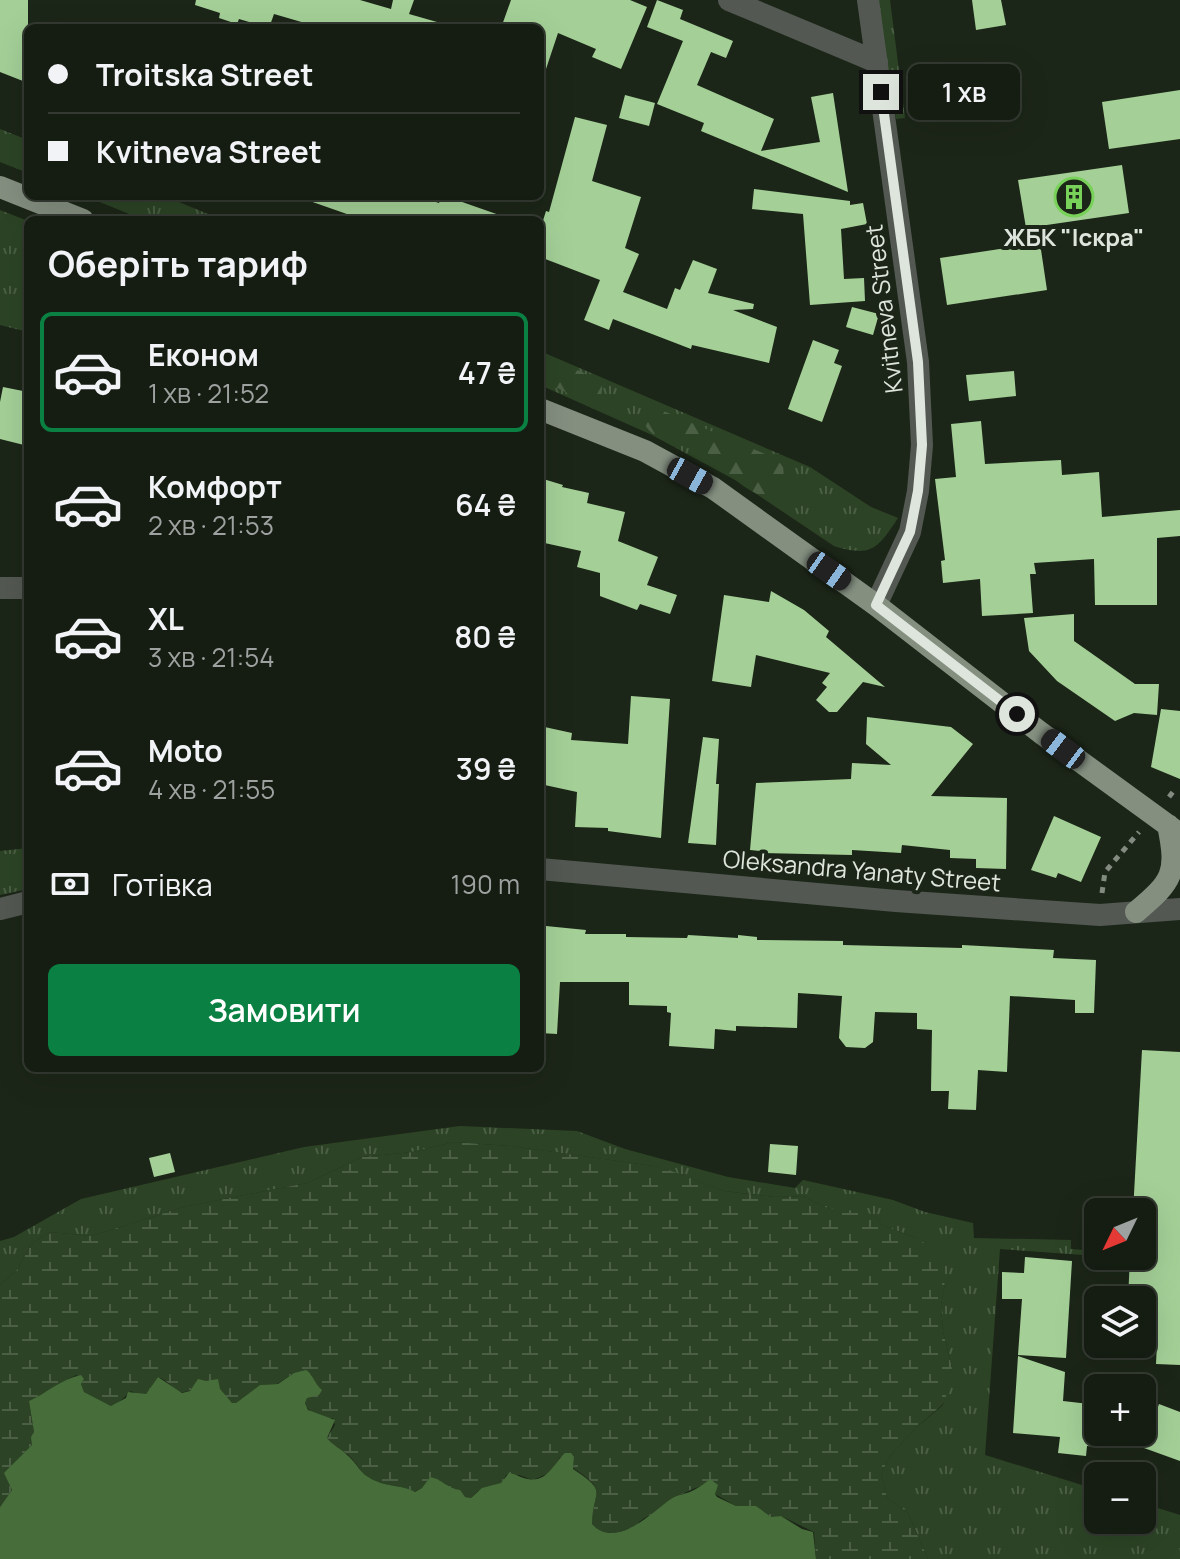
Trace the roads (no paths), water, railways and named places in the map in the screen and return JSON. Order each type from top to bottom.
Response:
[{"type":"main road","points":[[0,187],[24,197]]},
{"type":"main road","points":[[33,200],[73,216]]},
{"type":"main road","points":[[544,411],[645,451],[713,488],[876,605],[1041,733],[1167,825],[1174,856],[1168,883],[1136,912]]},
{"type":"street","points":[[729,0],[877,62]]},
{"type":"street","name":"Kvitneva Street","points":[[868,0],[918,362],[922,445],[910,532],[876,605]]},
{"type":"street","points":[[0,588],[24,588]]},
{"type":"street","name":"Oleksandra Yanaty Street","points":[[544,869],[896,901],[1100,915],[1180,909]]},
{"type":"street","points":[[0,909],[24,903]]},
{"type":"place","name":"ЖБК \"Іскра\"","points":[[1074,197]]}]
